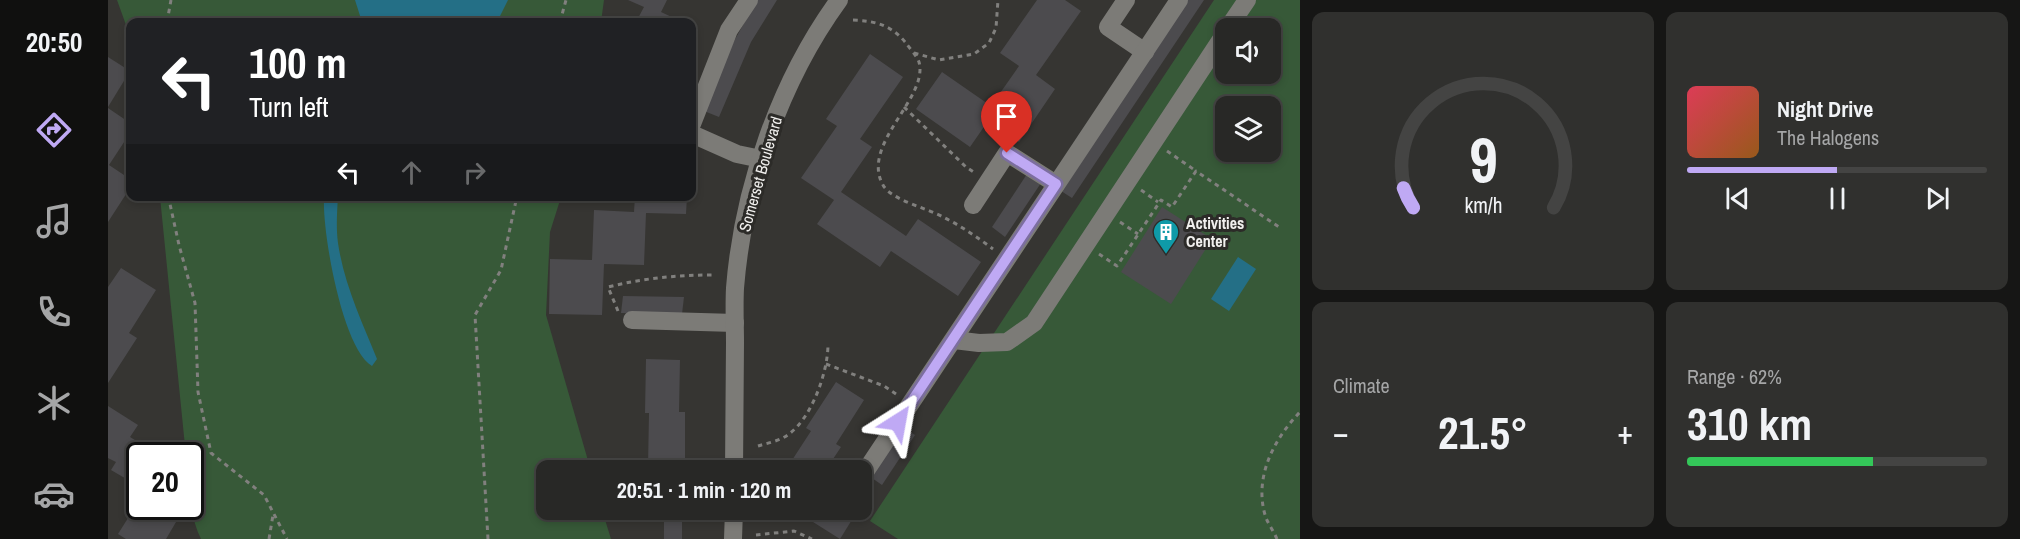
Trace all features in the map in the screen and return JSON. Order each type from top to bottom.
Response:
[{"type":"street","points":[[696,114],[729,30],[748,0]]},
{"type":"street","name":"Somerset Boulevard","points":[[734,460],[735,289],[744,218],[761,159],[786,89],[817,30],[839,0]]},
{"type":"street","points":[[1126,0],[1108,27],[1145,52]]},
{"type":"street","points":[[872,462],[1179,0]]},
{"type":"street","points":[[1235,18],[1247,0]]},
{"type":"street","points":[[954,340],[979,343],[1007,342],[1034,323],[1215,48]]},
{"type":"street","points":[[696,136],[737,154],[761,159]]},
{"type":"street","points":[[973,206],[1007,153],[1056,184]]},
{"type":"street","points":[[632,320],[735,323]]},
{"type":"street","points":[[733,539],[734,520]]},
{"type":"path","points":[[167,18],[171,0]]},
{"type":"path","points":[[561,18],[566,0]]},
{"type":"path","points":[[912,52],[939,60],[974,54],[989,43],[996,28],[999,0]]},
{"type":"path","points":[[853,20],[878,23],[897,33],[919,62],[919,77],[913,92],[880,150],[878,174],[884,188],[900,199],[944,217],[974,235],[1006,259]]},
{"type":"path","points":[[904,107],[966,167],[989,181]]},
{"type":"path","points":[[1154,141],[1279,227]]},
{"type":"path","points":[[1085,245],[1117,266],[1161,200],[1172,207],[1196,171]]},
{"type":"path","points":[[171,201],[195,303],[198,392],[212,453],[264,495],[287,539]]},
{"type":"path","points":[[488,539],[475,315],[501,270],[516,201]]},
{"type":"path","points":[[632,320],[621,319],[608,287],[642,279],[679,275],[715,275]]},
{"type":"path","points":[[758,446],[788,435],[802,421],[814,399],[826,364],[828,344]]},
{"type":"path","points":[[826,364],[884,386],[911,403]]},
{"type":"path","points":[[1277,539],[1266,518],[1261,488],[1278,438],[1300,412]]},
{"type":"path","points":[[269,539],[273,513]]},
{"type":"path","points":[[756,535],[794,531],[812,539]]},
{"type":"green space","points":[[117,0],[604,0],[602,18],[126,18],[126,25]]},
{"type":"green space","points":[[1214,0],[1300,0],[1300,539],[898,539],[870,521]]},
{"type":"green space","points":[[160,201],[560,201],[550,232],[546,315],[588,460],[536,460],[536,520],[605,520],[611,539],[201,539],[194,520],[204,520],[204,442],[185,442]]},
{"type":"water","points":[[355,0],[508,0],[499,18],[361,18]]},
{"type":"water","points":[[324,201],[338,201],[337,232],[341,258],[354,302],[377,359],[372,366],[361,355],[343,314],[330,261]]},
{"type":"water","points":[[1238,257],[1256,269],[1229,311],[1211,299]]},
{"type":"building","points":[[628,0],[667,0],[661,12],[674,18],[638,18],[644,7]]},
{"type":"building","points":[[757,0],[777,0],[751,42],[719,117],[704,111],[733,43]]},
{"type":"building","points":[[1037,0],[1065,0],[1081,11],[1036,75],[1055,89],[1019,142],[988,121],[970,147],[916,109],[942,72],[991,106],[1019,66],[1000,53]]},
{"type":"building","points":[[1184,0],[1204,0],[1072,198],[1058,189]]},
{"type":"building","points":[[870,54],[903,77],[860,139],[872,147],[841,192],[906,236],[918,219],[981,262],[958,296],[891,251],[880,267],[817,224],[834,200],[801,178],[837,126],[826,119]]},
{"type":"building","points":[[108,57],[126,68],[126,78],[108,107]]},
{"type":"building","points":[[108,108],[126,120],[126,139],[109,165],[126,176],[126,194],[108,222]]},
{"type":"building","points":[[1027,174],[1041,183],[1005,237],[992,227]]},
{"type":"building","points":[[635,201],[687,201],[686,214],[646,213],[644,265],[604,264],[602,315],[549,314],[550,259],[592,260],[594,210],[634,212]]},
{"type":"building","name":"Activities Center","points":[[1162,207],[1212,239],[1171,304],[1121,272]]},
{"type":"building","points":[[121,268],[156,290],[129,333],[137,338],[108,383],[108,287]]},
{"type":"building","points":[[623,296],[684,297],[682,314],[621,313]]},
{"type":"building","points":[[646,359],[680,360],[679,412],[685,412],[685,460],[648,460],[649,413],[645,413]]},
{"type":"building","points":[[836,382],[864,400],[836,444],[841,447],[832,460],[792,460],[811,431],[806,428]]},
{"type":"building","points":[[108,406],[138,425],[130,437],[138,442],[126,442],[126,479],[111,470],[116,462],[108,458]]},
{"type":"building","points":[[901,426],[915,435],[882,485],[872,478],[872,471]]},
{"type":"building","points":[[127,520],[177,520],[166,539],[126,539],[118,534]]},
{"type":"building","points":[[664,520],[682,520],[682,539],[664,539]]},
{"type":"building","points":[[810,520],[852,520],[840,539]]},
{"type":"place","name":"Activities Center","points":[[1166,255]]},
{"type":"route","points":[[898,422],[1056,184],[1007,153]]}]
